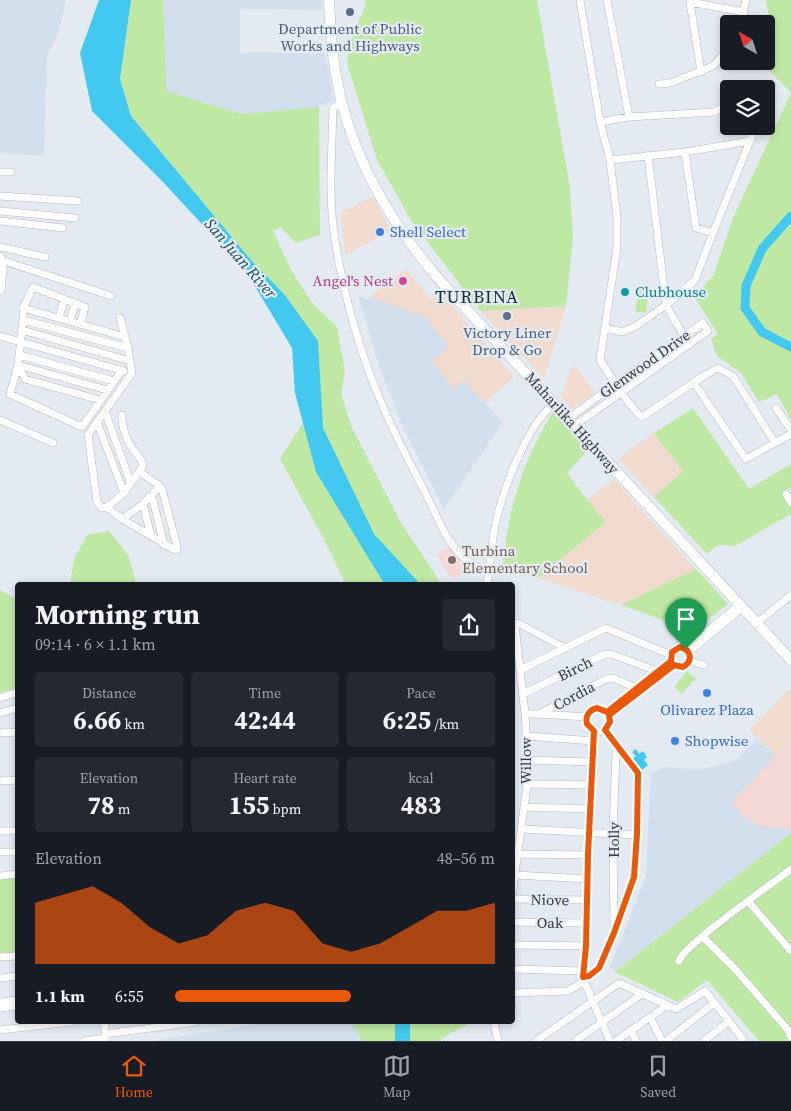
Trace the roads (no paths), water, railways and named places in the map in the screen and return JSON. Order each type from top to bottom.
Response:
[{"type":"highway","name":"Maharlika Highway","points":[[329,0],[334,59],[343,103],[358,150],[381,199],[407,240],[443,284],[791,660]]},
{"type":"main road","points":[[0,259],[0,290]]},
{"type":"street","points":[[580,0],[600,122],[610,160],[617,217],[617,248],[600,360],[621,393],[642,418],[718,368],[733,376],[775,443]]},
{"type":"street","points":[[606,0],[629,117]]},
{"type":"street","points":[[743,15],[746,0]]},
{"type":"street","points":[[701,72],[690,2],[744,12]]},
{"type":"street","points":[[659,84],[670,83],[701,72],[713,66],[720,58]]},
{"type":"street","points":[[343,103],[333,108],[332,211],[335,240],[364,358],[378,397],[396,436],[447,536],[462,556],[474,567],[489,572]]},
{"type":"street","points":[[600,122],[629,117],[714,112],[720,109]]},
{"type":"street","points":[[605,328],[622,332],[636,326],[666,305],[695,280],[752,135]]},
{"type":"street","points":[[610,160],[685,152],[750,141]]},
{"type":"street","points":[[685,152],[696,228],[713,233]]},
{"type":"street","points":[[648,155],[666,305],[689,345]]},
{"type":"street","points":[[0,172],[11,172]]},
{"type":"street","points":[[0,196],[78,201]]},
{"type":"street","points":[[0,211],[75,218]]},
{"type":"street","points":[[0,221],[63,228]]},
{"type":"street","points":[[0,247],[45,257]]},
{"type":"street","points":[[0,259],[111,296]]},
{"type":"street","points":[[80,324],[85,307],[33,287],[23,308],[19,355],[10,394],[82,427],[122,370]]},
{"type":"street","points":[[59,318],[64,299]]},
{"type":"street","points":[[70,321],[74,303]]},
{"type":"street","points":[[23,308],[125,337]]},
{"type":"street","points":[[120,318],[132,373],[88,435],[96,502],[102,508],[107,507],[124,493],[140,472],[143,463],[132,449],[122,422],[122,415]]},
{"type":"street","points":[[23,320],[128,348]]},
{"type":"street","name":"Glenwood Drive","points":[[703,324],[708,331],[621,393],[571,423],[615,384],[684,336],[703,324]]},
{"type":"street","points":[[22,330],[130,361]]},
{"type":"street","points":[[0,336],[132,373]]},
{"type":"street","points":[[19,355],[114,381]]},
{"type":"street","points":[[17,367],[107,390]]},
{"type":"street","points":[[17,367],[25,379],[100,400]]},
{"type":"street","points":[[694,383],[746,459],[791,432],[776,408]]},
{"type":"street","points":[[487,582],[494,527],[506,487],[526,440],[548,408],[554,404]]},
{"type":"street","points":[[105,411],[131,484]]},
{"type":"street","points":[[0,420],[53,443]]},
{"type":"street","points":[[97,422],[124,493]]},
{"type":"street","points":[[107,507],[122,519],[164,545],[178,550],[160,486],[140,472]]},
{"type":"street","points":[[122,519],[143,504],[160,486]]},
{"type":"street","points":[[786,494],[791,503]]},
{"type":"street","points":[[150,496],[153,500],[164,545]]},
{"type":"street","points":[[143,504],[151,536]]},
{"type":"street","points":[[134,511],[138,529]]},
{"type":"street","points":[[757,624],[791,596]]},
{"type":"street","points":[[688,651],[741,606]]},
{"type":"street","name":"Willow","points":[[515,875],[522,829],[528,760],[515,624],[518,623],[565,648]]},
{"type":"street","points":[[520,670],[606,628],[683,667],[690,661]]},
{"type":"street","points":[[608,713],[672,660],[677,648],[688,651]]},
{"type":"street","points":[[688,651],[690,661]]},
{"type":"street","name":"Birch","points":[[523,694],[605,654],[611,654],[657,671]]},
{"type":"street","points":[[608,713],[672,660]]},
{"type":"street","points":[[690,661],[704,665]]},
{"type":"street","name":"Cordia","points":[[539,714],[606,679],[612,678],[636,688]]},
{"type":"street","points":[[0,698],[15,693]]},
{"type":"street","points":[[608,713],[597,708],[590,711],[587,717],[587,724],[594,731],[594,741],[588,855],[586,946],[583,976],[610,1041]]},
{"type":"street","points":[[0,713],[15,709]]},
{"type":"street","points":[[605,730],[610,722],[608,713]]},
{"type":"street","points":[[525,714],[587,717]]},
{"type":"street","points":[[594,731],[605,730]]},
{"type":"street","points":[[515,969],[589,976],[599,968],[614,933],[634,877],[638,773],[605,730]]},
{"type":"street","points":[[0,733],[15,732]]},
{"type":"street","points":[[527,736],[594,741]]},
{"type":"street","name":"Holly","points":[[614,933],[613,833],[616,753],[618,748]]},
{"type":"street","points":[[528,760],[592,762]]},
{"type":"street","points":[[0,781],[15,780]]},
{"type":"street","points":[[527,784],[591,785]]},
{"type":"street","points":[[524,807],[590,809]]},
{"type":"street","points":[[522,829],[637,834]]},
{"type":"street","points":[[0,831],[15,831]]},
{"type":"street","points":[[0,852],[15,852]]},
{"type":"street","points":[[518,854],[588,855]]},
{"type":"street","points":[[679,961],[681,955],[703,937],[791,870]]},
{"type":"street","points":[[0,876],[15,874]]},
{"type":"street","points":[[515,875],[588,879]]},
{"type":"street","name":"Niove","points":[[515,899],[587,900]]},
{"type":"street","points":[[748,901],[791,951]]},
{"type":"street","name":"Oak","points":[[515,922],[587,923]]},
{"type":"street","points":[[703,937],[769,1007],[788,1030],[791,1038]]},
{"type":"street","points":[[515,945],[586,946]]},
{"type":"street","points":[[0,958],[15,956]]},
{"type":"street","points":[[0,978],[15,976]]},
{"type":"street","points":[[515,993],[568,991],[583,976]]},
{"type":"street","points":[[536,1041],[619,983],[676,1009],[705,991],[743,1039],[741,1041]]},
{"type":"street","points":[[575,1041],[642,994]]},
{"type":"street","points":[[0,1002],[15,1000]]},
{"type":"street","points":[[666,1041],[714,1003]]},
{"type":"street","points":[[0,1008],[15,1006]]},
{"type":"street","points":[[616,1041],[666,1006]]},
{"type":"street","points":[[650,1017],[662,1041]]},
{"type":"street","points":[[704,1041],[729,1021]]},
{"type":"street","points":[[0,1030],[53,1024]]},
{"type":"street","points":[[104,1024],[106,1038]]},
{"type":"street","points":[[84,1041],[185,1024]]},
{"type":"street","points":[[494,1024],[498,1041]]},
{"type":"street","points":[[631,1030],[636,1041]]},
{"type":"water","name":"San Juan River","points":[[99,0],[131,0],[120,79],[131,116],[251,260],[284,294],[318,341],[323,428],[374,534],[418,582],[383,582],[316,472],[295,393],[292,348],[247,273],[163,182],[92,111],[80,53]]},
{"type":"water","points":[[636,749],[639,754],[643,751],[647,757],[644,760],[648,765],[642,770],[633,758],[636,756],[632,752]]},
{"type":"water","points":[[395,1024],[410,1024],[410,1041],[395,1041]]},
{"type":"waterway","points":[[791,216],[762,249],[746,286],[745,308],[762,332],[791,347]]},
{"type":"place","name":"Department of Public Works and Highways","points":[[350,12]]},
{"type":"place","name":"Shell Select","points":[[380,232]]},
{"type":"place","name":"Angel's Nest","points":[[403,281]]},
{"type":"place","name":"Clubhouse","points":[[625,292]]},
{"type":"place","name":"Victory Liner Drop & Go","points":[[507,316]]},
{"type":"place","name":"Turbina Elementary School","points":[[452,560]]},
{"type":"place","name":"Olivarez Plaza","points":[[707,693]]},
{"type":"place","name":"Shopwise","points":[[675,741]]},
{"type":"district","name":"TURBINA","points":[[477,297]]}]
